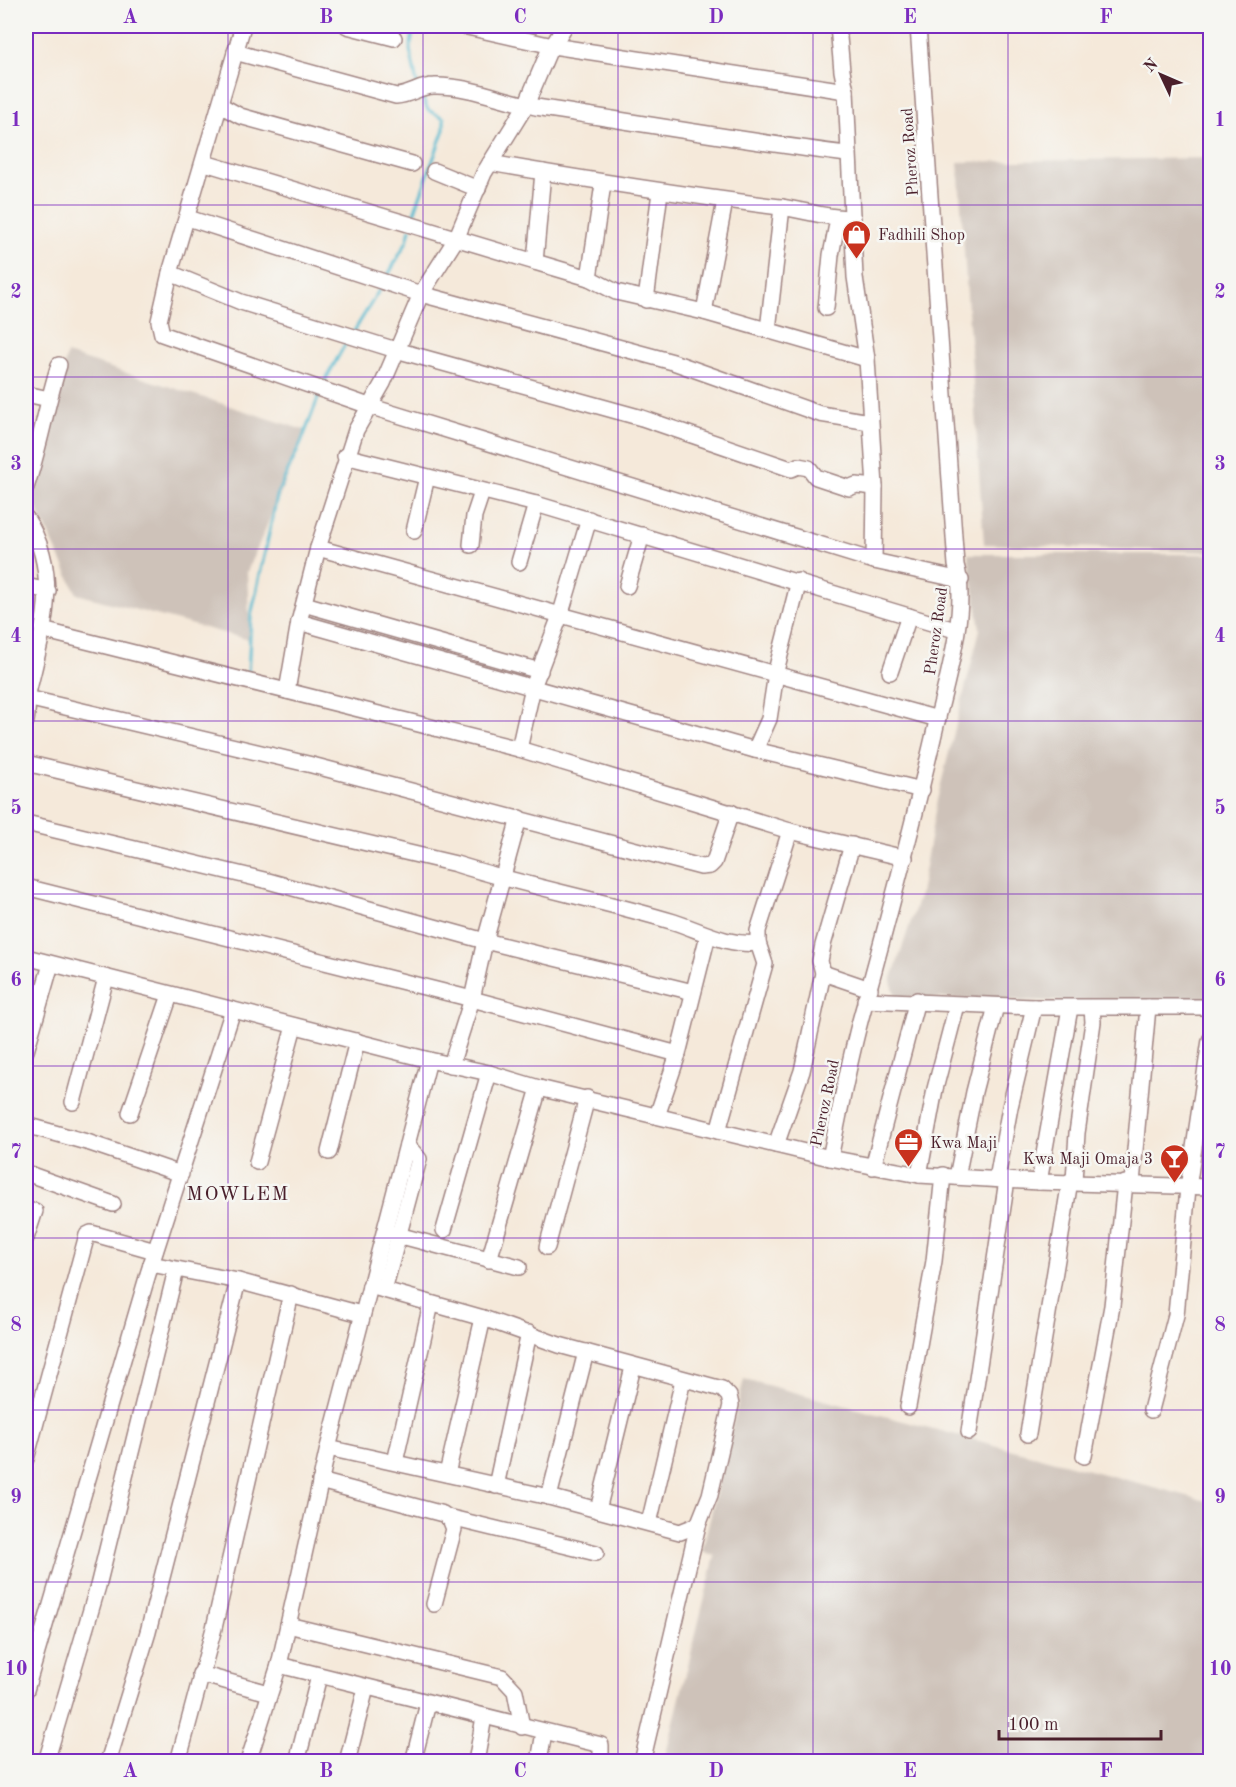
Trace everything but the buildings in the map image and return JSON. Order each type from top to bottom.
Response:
[{"type":"street","points":[[243,26],[205,163],[170,273],[159,321],[162,334],[372,407],[822,543],[874,561],[961,580]]},
{"type":"street","points":[[347,26],[394,38]]},
{"type":"street","points":[[463,26],[553,46],[846,91]]},
{"type":"street","points":[[287,691],[299,622],[345,456],[356,430],[372,407],[421,294],[456,239],[490,163],[526,105],[553,46],[565,26]]},
{"type":"street","points":[[836,26],[846,91],[845,218],[867,359],[875,487],[874,561]]},
{"type":"street","name":"Pheroz Road","points":[[830,1158],[868,994],[922,790],[956,630],[961,580],[956,565],[918,26]]},
{"type":"street","points":[[236,52],[396,96],[410,95],[418,90],[443,86],[526,105],[743,141],[847,154]]},
{"type":"street","points":[[220,105],[240,116],[314,139],[412,164]]},
{"type":"street","points":[[205,163],[589,278],[616,291],[646,300],[704,312],[867,359]]},
{"type":"street","points":[[490,163],[603,184],[782,207],[845,218]]},
{"type":"street","points":[[434,171],[478,189]]},
{"type":"street","points":[[535,262],[543,172]]},
{"type":"street","points":[[589,278],[603,184]]},
{"type":"street","points":[[646,300],[660,192]]},
{"type":"street","points":[[704,312],[725,201]]},
{"type":"street","points":[[768,330],[782,207]]},
{"type":"street","points":[[188,218],[421,294],[674,362],[820,414],[870,422]]},
{"type":"street","points":[[826,308],[831,255],[845,218]]},
{"type":"street","points":[[170,273],[241,302],[396,350],[642,418],[790,469],[798,466],[809,468],[816,477],[849,488],[856,485],[875,487]]},
{"type":"street","points":[[26,487],[31,458],[59,365]]},
{"type":"street","points":[[26,394],[49,399]]},
{"type":"street","points":[[345,456],[589,519],[956,630]]},
{"type":"street","points":[[414,531],[427,477]]},
{"type":"street","points":[[471,545],[474,516],[482,492]]},
{"type":"street","points":[[519,562],[536,504]]},
{"type":"street","points":[[26,518],[40,545],[47,567],[48,591],[42,630],[32,651],[26,717]]},
{"type":"street","points":[[519,749],[533,687],[560,615],[589,519]]},
{"type":"street","points":[[627,586],[642,535]]},
{"type":"street","points":[[318,548],[938,719]]},
{"type":"street","points":[[755,750],[769,719],[776,673],[799,581]]},
{"type":"street","points":[[26,586],[48,591]]},
{"type":"street","points":[[304,604],[540,671]]},
{"type":"street","points":[[890,672],[909,616]]},
{"type":"street","points":[[299,622],[755,750],[922,790]]},
{"type":"street","points":[[42,630],[519,749],[790,831],[905,858]]},
{"type":"street","points":[[27,698],[312,765],[707,867],[714,862],[731,812]]},
{"type":"street","points":[[26,763],[456,864],[503,879],[674,923],[733,943],[758,943]]},
{"type":"street","points":[[451,1065],[472,999],[485,941],[519,818]]},
{"type":"street","points":[[26,824],[268,881],[485,941],[693,992]]},
{"type":"street","points":[[718,1131],[765,964],[758,943],[758,931],[790,831]]},
{"type":"street","points":[[776,1145],[802,1071],[823,974],[820,961],[823,945],[852,845]]},
{"type":"street","points":[[26,887],[472,999],[678,1054]]},
{"type":"street","points":[[657,1116],[678,1054],[708,935]]},
{"type":"street","points":[[26,957],[429,1060],[489,1073],[539,1088],[873,1167],[919,1175],[1039,1182],[1072,1181],[1188,1188],[1210,1187]]},
{"type":"street","points":[[26,1051],[51,964]]},
{"type":"street","points":[[823,974],[868,994],[957,1005],[1070,1008],[1210,1007]]},
{"type":"street","points":[[73,1102],[106,978]]},
{"type":"street","points":[[130,1113],[170,995]]},
{"type":"street","points":[[873,1167],[917,1000]]},
{"type":"street","points":[[919,1175],[935,1089],[957,1005]]},
{"type":"street","points":[[908,1407],[950,1176],[996,1006]]},
{"type":"street","points":[[969,1432],[1010,1107],[1034,1007]]},
{"type":"street","points":[[1084,1456],[1112,1306],[1129,1183],[1148,1007]]},
{"type":"street","points":[[1039,1182],[1070,1008]]},
{"type":"street","points":[[1028,1434],[1072,1181],[1094,1022],[1092,1008]]},
{"type":"street","points":[[26,1690],[153,1257],[233,1010]]},
{"type":"street","points":[[257,1162],[294,1026]]},
{"type":"street","points":[[1151,1410],[1176,1315],[1188,1188],[1210,1040]]},
{"type":"street","points":[[329,1152],[357,1041]]},
{"type":"street","points":[[248,1761],[279,1665],[320,1481],[361,1314],[377,1288],[391,1233],[407,1145],[429,1060]]},
{"type":"street","points":[[444,1230],[489,1073]]},
{"type":"street","points":[[489,1260],[539,1088]]},
{"type":"street","points":[[547,1247],[586,1098]]},
{"type":"street","points":[[26,1125],[90,1143],[181,1174]]},
{"type":"street","points":[[26,1173],[113,1204]]},
{"type":"street","points":[[26,1239],[35,1211]]},
{"type":"street","points":[[26,1459],[84,1239],[91,1233],[153,1257],[176,1270],[238,1281],[361,1314]]},
{"type":"street","points":[[391,1233],[519,1267]]},
{"type":"street","points":[[46,1761],[98,1586],[176,1270]]},
{"type":"street","points":[[108,1761],[148,1632],[238,1281]]},
{"type":"street","points":[[377,1288],[483,1318],[559,1345],[633,1367],[722,1389],[729,1396],[731,1405],[710,1495],[698,1526],[642,1761]]},
{"type":"street","points":[[178,1761],[214,1628],[291,1294]]},
{"type":"street","points":[[395,1462],[431,1304]]},
{"type":"street","points":[[447,1474],[483,1318]]},
{"type":"street","points":[[496,1486],[529,1334]]},
{"type":"street","points":[[549,1497],[586,1352]]},
{"type":"street","points":[[598,1510],[633,1367]]},
{"type":"street","points":[[649,1523],[683,1380]]},
{"type":"street","points":[[328,1448],[549,1497],[680,1532],[698,1526]]},
{"type":"street","points":[[320,1481],[447,1517],[596,1553]]},
{"type":"street","points":[[434,1604],[454,1529],[447,1517]]},
{"type":"street","points":[[288,1626],[502,1677],[515,1691],[522,1727]]},
{"type":"street","points":[[279,1665],[601,1745],[601,1761]]},
{"type":"street","points":[[200,1674],[269,1693]]},
{"type":"street","points":[[297,1761],[319,1676]]},
{"type":"street","points":[[347,1761],[366,1688]]},
{"type":"street","points":[[413,1761],[428,1703]]},
{"type":"street","points":[[476,1761],[484,1717]]},
{"type":"street","points":[[540,1761],[544,1732]]},
{"type":"shaded area","points":[[1210,158],[1210,552],[984,544],[958,162]]},
{"type":"shaded area","points":[[67,354],[307,431],[247,572],[250,640],[77,594],[31,496]]},
{"type":"shaded area","points":[[968,554],[1210,554],[1210,1005],[896,997],[891,981],[920,894],[937,800],[980,629]]},
{"type":"shaded area","points":[[744,1379],[1210,1502],[1210,1749],[1207,1761],[664,1762],[715,1556],[702,1551]]},
{"type":"waterway","points":[[414,26],[410,50],[417,84]]},
{"type":"waterway","points":[[412,219],[444,129],[444,118],[428,110],[420,93]]},
{"type":"waterway","points":[[387,277],[407,241],[410,229]]},
{"type":"waterway","points":[[353,333],[381,287]]},
{"type":"waterway","points":[[323,384],[347,341]]},
{"type":"waterway","points":[[248,675],[251,616],[278,492],[301,443],[320,393]]},
{"type":"place","name":"Fadhili Shop","points":[[857,260]]},
{"type":"place","name":"Kwa Maji","points":[[909,1168]]},
{"type":"place","name":"Kwa Maji Omaja 3","points":[[1174,1184]]},
{"type":"district","name":"MOWLEM","points":[[238,1193]]}]
